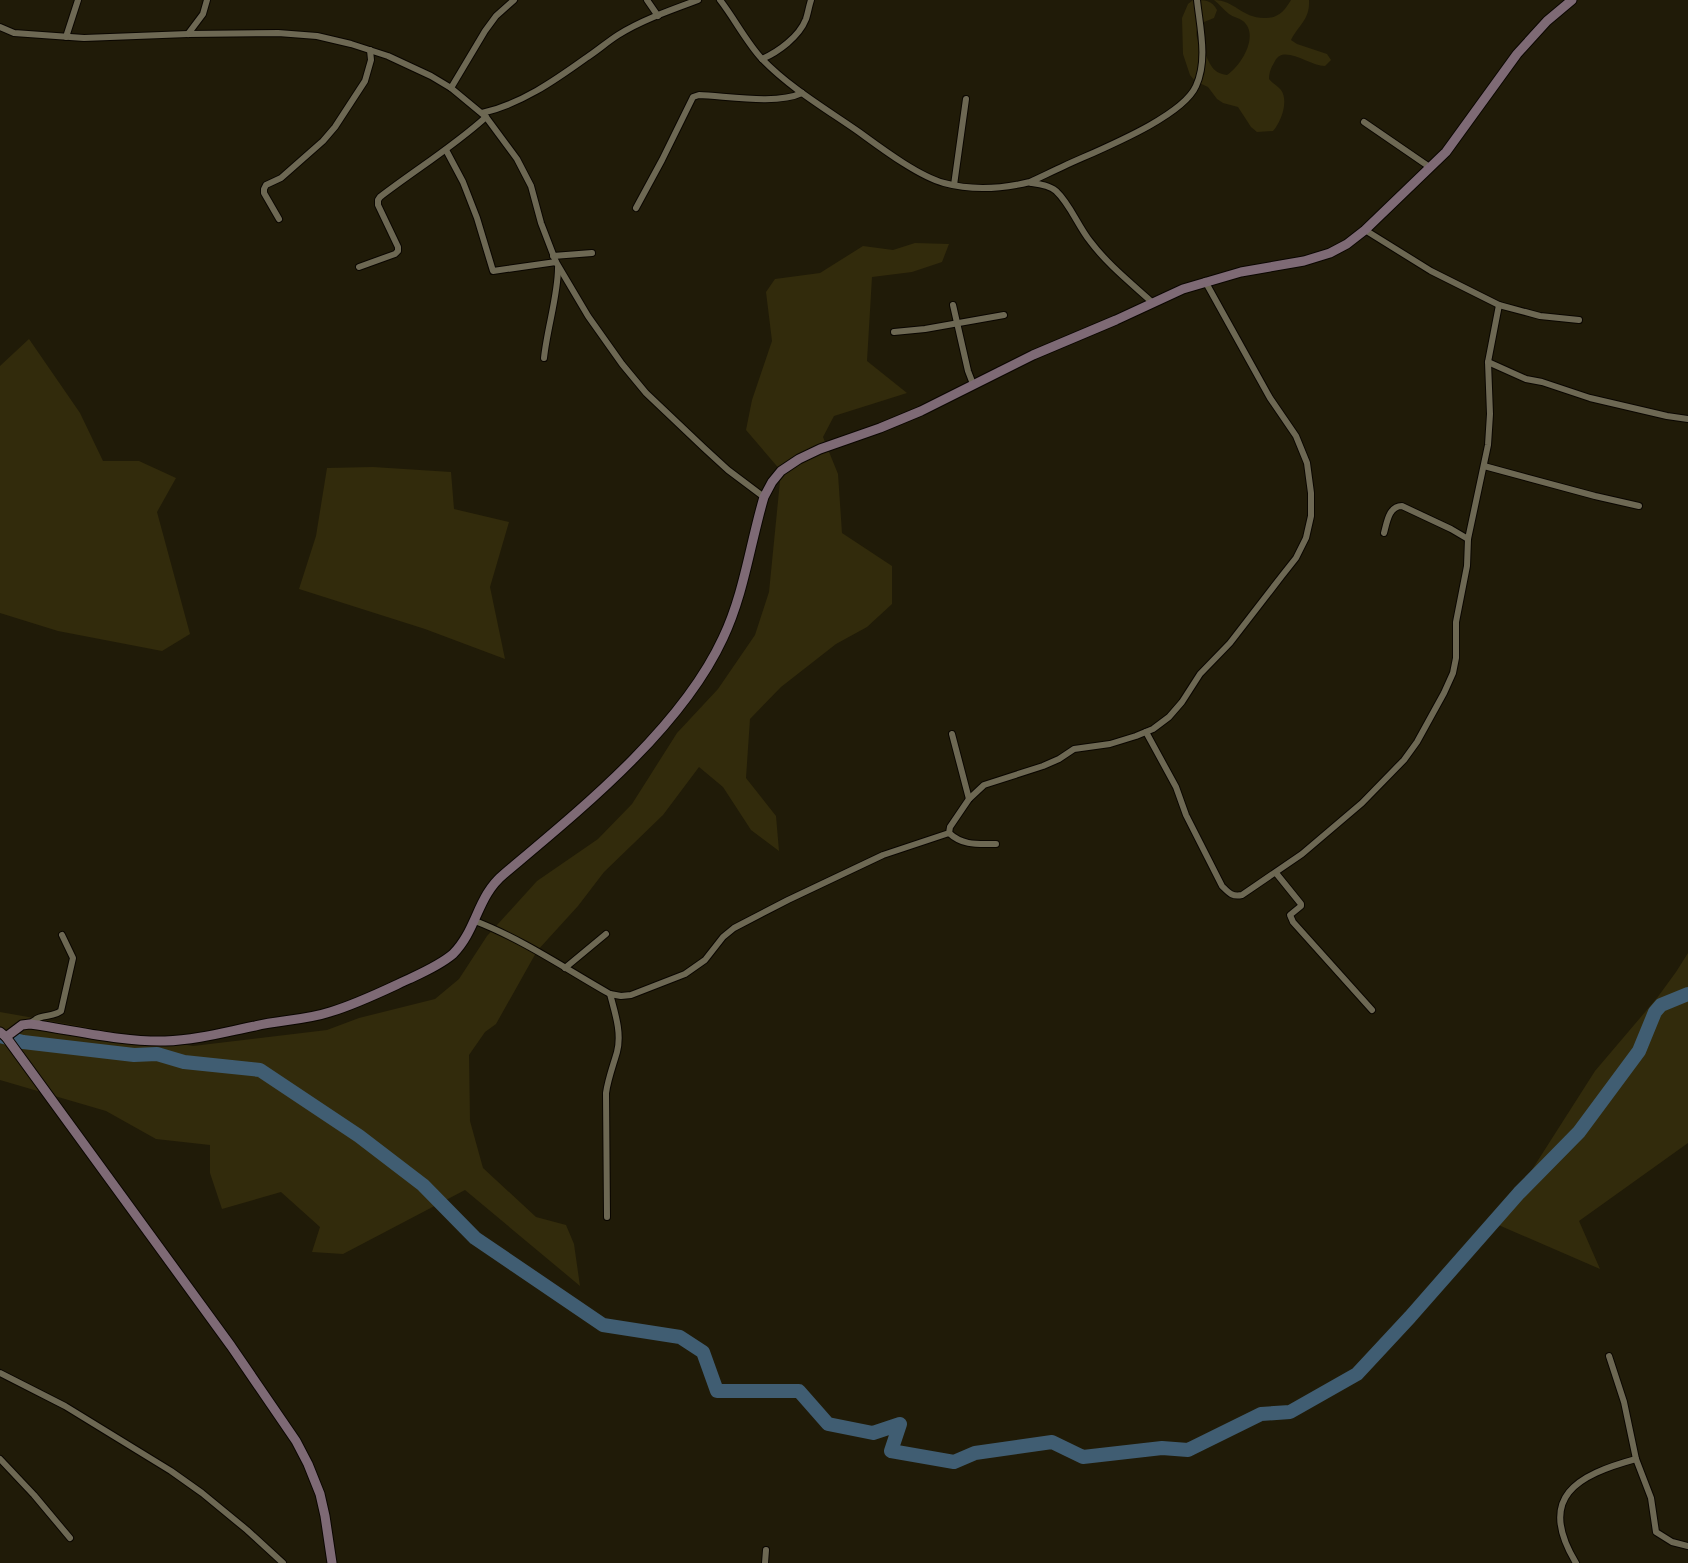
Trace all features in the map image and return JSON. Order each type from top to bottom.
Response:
[{"type":"street","points":[[66,37],[78,0]]},
{"type":"street","points":[[188,34],[203,14],[207,0]]},
{"type":"street","points":[[451,88],[485,30],[496,16],[514,0]]},
{"type":"street","points":[[647,0],[658,16]]},
{"type":"street","points":[[359,266],[395,254],[398,251],[398,247],[378,205],[380,197],[446,150],[484,115],[536,91],[618,35],[698,0]]},
{"type":"street","points":[[720,0],[762,59],[802,93],[894,157],[930,178],[942,183],[980,189],[1030,182],[1136,133],[1167,114],[1191,95],[1197,85],[1201,71],[1203,50],[1197,0]]},
{"type":"street","points":[[762,59],[773,54],[796,34],[806,20],[811,0]]},
{"type":"street","points":[[324,1563],[331,1558],[320,1494],[296,1441],[231,1346],[3,1035],[22,1025],[30,1024],[162,1041],[215,1036],[255,1026],[329,1013],[437,966],[454,953],[474,921],[490,888],[610,782],[667,723],[694,689],[708,668],[734,611],[764,497],[772,482],[782,471],[799,459],[820,449],[921,411],[1033,355],[1183,289],[1241,272],[1290,265],[1316,258],[1347,244],[1365,230],[1431,168],[1459,135],[1517,54],[1547,21],[1572,0]]},
{"type":"street","points":[[0,27],[14,32],[84,38],[278,32],[298,34],[351,44],[388,56],[431,76],[451,88],[484,115],[526,173],[531,186],[558,275],[546,335],[544,358]]},
{"type":"street","points":[[279,220],[264,193],[264,189],[281,178],[318,146],[335,127],[365,81],[371,60],[370,50]]},
{"type":"street","points":[[771,67],[773,54]]},
{"type":"street","points":[[636,208],[693,97],[699,94],[766,99],[788,98],[802,93]]},
{"type":"street","points":[[954,185],[966,99]]},
{"type":"street","points":[[1364,122],[1431,168]]},
{"type":"street","points":[[446,150],[463,182],[474,209],[493,271],[592,253]]},
{"type":"street","points":[[1030,182],[1049,186],[1055,190],[1102,256],[1153,303]]},
{"type":"street","points":[[1365,230],[1431,271],[1499,305],[1540,316],[1579,320]]},
{"type":"street","points":[[555,261],[588,316],[622,364],[646,393],[728,470],[764,497]]},
{"type":"street","points":[[949,833],[950,827],[969,799],[984,785],[1043,766],[1059,759],[1074,749],[1110,744],[1146,732],[1168,717],[1182,702],[1200,674],[1230,643],[1296,558],[1306,538],[1311,516],[1311,492],[1307,464],[1296,436],[1270,398],[1205,281]]},
{"type":"street","points":[[953,305],[973,384]]},
{"type":"street","points":[[1146,732],[1176,788],[1186,815],[1222,886],[1235,896],[1242,895],[1302,854],[1362,803],[1404,760],[1417,742],[1444,693],[1455,667],[1456,622],[1467,566],[1468,539],[1484,466],[1490,414],[1488,362],[1499,305]]},
{"type":"street","points":[[894,332],[957,324],[1004,315]]},
{"type":"street","points":[[1488,362],[1526,379],[1542,382],[1590,398],[1666,416],[1688,419]]},
{"type":"street","points":[[1484,466],[1639,506]]},
{"type":"street","points":[[1384,533],[1392,509],[1396,506],[1402,506],[1468,539]]},
{"type":"street","points":[[952,734],[969,799]]},
{"type":"street","points":[[474,921],[490,927],[610,994],[631,995],[685,974],[705,960],[723,937],[734,928],[788,900],[883,855],[949,833]]},
{"type":"street","points":[[949,833],[961,842],[969,844],[996,844]]},
{"type":"street","points":[[1276,873],[1302,904],[1290,915],[1293,922],[1372,1010]]},
{"type":"street","points":[[565,968],[606,934]]},
{"type":"street","points":[[30,1024],[38,1017],[56,1014],[61,1011],[74,958],[62,935]]},
{"type":"street","points":[[607,1217],[606,1093],[608,1078],[617,1051],[619,1038],[618,1025],[610,994]]},
{"type":"street","points":[[1610,1356],[1624,1402],[1636,1459],[1651,1498],[1656,1532],[1672,1542],[1688,1546]]},
{"type":"street","points":[[0,1373],[64,1406],[171,1471],[210,1499],[283,1563]]},
{"type":"street","points":[[0,1459],[70,1538]]},
{"type":"street","points":[[1576,1563],[1566,1547],[1560,1523],[1561,1510],[1567,1496],[1577,1482],[1588,1475],[1607,1467],[1636,1459]]},
{"type":"street","points":[[765,1563],[766,1550]]},
{"type":"shaded area","points":[[1193,0],[1208,1],[1217,10],[1214,18],[1199,24],[1197,37],[1214,69],[1227,75],[1243,58],[1247,50],[1250,34],[1248,27],[1243,21],[1229,14],[1214,0],[1228,3],[1251,16],[1271,18],[1281,13],[1291,0],[1309,0],[1306,17],[1291,40],[1297,44],[1327,54],[1331,60],[1325,66],[1291,55],[1279,56],[1270,70],[1269,79],[1281,90],[1284,105],[1279,122],[1273,131],[1257,132],[1251,127],[1238,107],[1223,103],[1217,99],[1208,87],[1195,81],[1190,75],[1183,54],[1182,18],[1188,4]]},
{"type":"shaded area","points":[[915,243],[949,244],[942,262],[912,272],[872,277],[867,361],[907,393],[834,416],[823,437],[838,474],[842,533],[892,566],[892,604],[867,627],[836,644],[781,687],[750,719],[746,778],[776,816],[779,851],[751,830],[723,787],[699,767],[663,815],[604,872],[578,906],[537,951],[496,1024],[485,1032],[469,1055],[470,1121],[483,1168],[536,1217],[566,1225],[574,1244],[580,1286],[465,1190],[343,1254],[312,1252],[320,1227],[281,1192],[222,1209],[210,1173],[210,1145],[156,1139],[106,1111],[0,1080],[0,1012],[193,1046],[327,1030],[359,1018],[435,999],[459,979],[487,936],[537,881],[598,839],[632,804],[677,733],[718,689],[755,635],[769,592],[781,471],[746,430],[752,400],[772,341],[766,292],[775,279],[820,273],[863,246],[893,250]]},
{"type":"shaded area","points":[[29,339],[80,413],[103,461],[139,461],[176,478],[157,512],[190,634],[162,651],[58,631],[0,613],[0,366]]},
{"type":"shaded area","points":[[373,467],[451,472],[454,509],[509,522],[490,587],[505,659],[425,629],[299,589],[316,536],[327,468]]},
{"type":"shaded area","points":[[1688,953],[1688,1143],[1579,1221],[1600,1269],[1487,1220],[1512,1201],[1595,1071],[1657,998]]},
{"type":"waterway","points":[[0,1036],[23,1042],[134,1055],[157,1054],[184,1062],[260,1070],[359,1136],[423,1185],[475,1238],[603,1325],[680,1337],[703,1352],[717,1391],[799,1391],[828,1424],[873,1433],[900,1424],[891,1451],[954,1462],[975,1453],[1052,1442],[1083,1457],[1162,1448],[1188,1450],[1261,1414],[1290,1412],[1357,1374],[1519,1193],[1579,1132],[1639,1051],[1655,1012],[1661,1005],[1688,994]]}]
